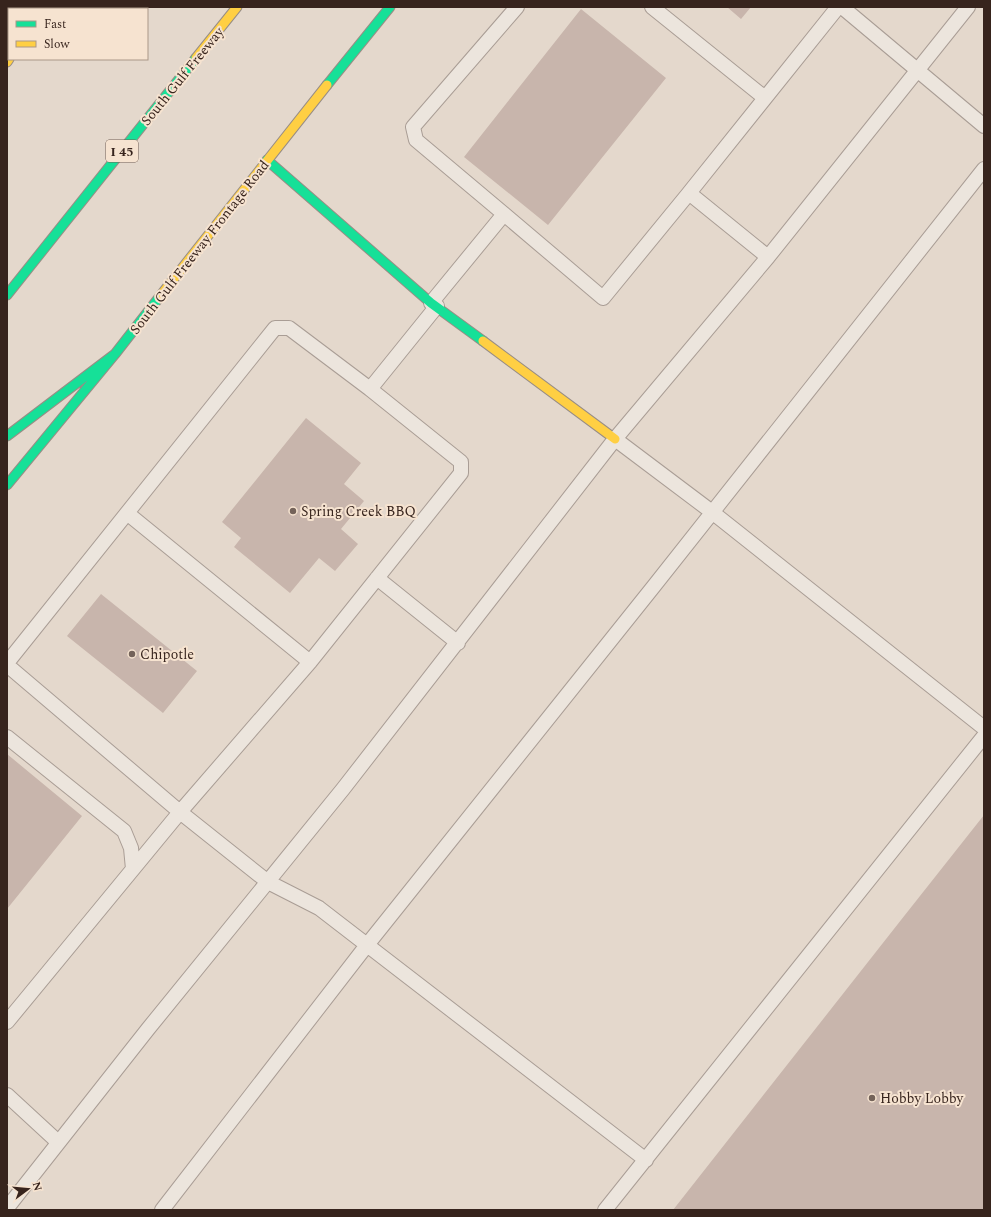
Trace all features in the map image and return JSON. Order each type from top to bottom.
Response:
[{"type":"main road","name":"South Gulf Freeway","points":[[7,295],[237,7]]},
{"type":"main road","name":"South Gulf Freeway Frontage Road","points":[[7,485],[116,354],[267,160],[390,7]]},
{"type":"main road","points":[[267,160],[434,305],[615,439]]},
{"type":"main road","points":[[7,436],[116,354]]},
{"type":"lane","points":[[517,7],[413,126],[416,140],[603,298],[838,7]]},
{"type":"lane","points":[[652,7],[765,98]]},
{"type":"lane","points":[[842,7],[984,126]]},
{"type":"lane","points":[[7,1208],[148,1029],[343,789],[458,643],[615,439],[768,257],[968,7]]},
{"type":"lane","points":[[162,1210],[367,945],[984,169]]},
{"type":"lane","points":[[689,193],[768,257]]},
{"type":"lane","points":[[370,389],[504,214]]},
{"type":"lane","points":[[7,1022],[180,812],[310,662],[461,473],[461,462],[370,389],[289,328],[275,328],[7,664],[180,812],[268,882],[319,908],[646,1160]]},
{"type":"lane","points":[[615,439],[712,512],[984,728]]},
{"type":"lane","points":[[126,514],[310,662]]},
{"type":"lane","points":[[377,578],[458,643]]},
{"type":"lane","points":[[606,1210],[984,736]]},
{"type":"lane","points":[[7,737],[124,832],[131,848],[133,869]]},
{"type":"lane","points":[[7,1096],[58,1142]]},
{"type":"building","points":[[727,7],[751,7],[741,19]]},
{"type":"building","points":[[581,9],[666,78],[548,225],[464,157]]},
{"type":"building","name":"Spring Creek BBQ","points":[[306,418],[361,463],[344,484],[364,501],[341,529],[358,544],[335,571],[319,558],[290,593],[234,547],[241,538],[222,522]]},
{"type":"building","name":"Chipotle","points":[[101,594],[197,671],[163,713],[67,636]]},
{"type":"building","points":[[7,754],[82,816],[7,909]]},
{"type":"building","name":"Hobby Lobby","points":[[984,815],[984,1210],[673,1210],[901,920]]},
{"type":"traffic: fast","points":[[327,85],[390,7]]},
{"type":"traffic: fast","points":[[7,295],[196,58]]},
{"type":"traffic: fast","points":[[267,160],[431,303],[483,341]]},
{"type":"traffic: fast","points":[[7,485],[115,354],[161,295]]},
{"type":"traffic: fast","points":[[7,436],[115,354]]},
{"type":"traffic: slow","points":[[196,58],[237,7]]},
{"type":"traffic: slow","points":[[161,295],[327,85]]},
{"type":"traffic: slow","points":[[483,341],[615,439]]},
{"type":"place","name":"Spring Creek BBQ","points":[[293,511]]},
{"type":"place","name":"Chipotle","points":[[132,654]]},
{"type":"place","name":"Hobby Lobby","points":[[872,1098]]}]
